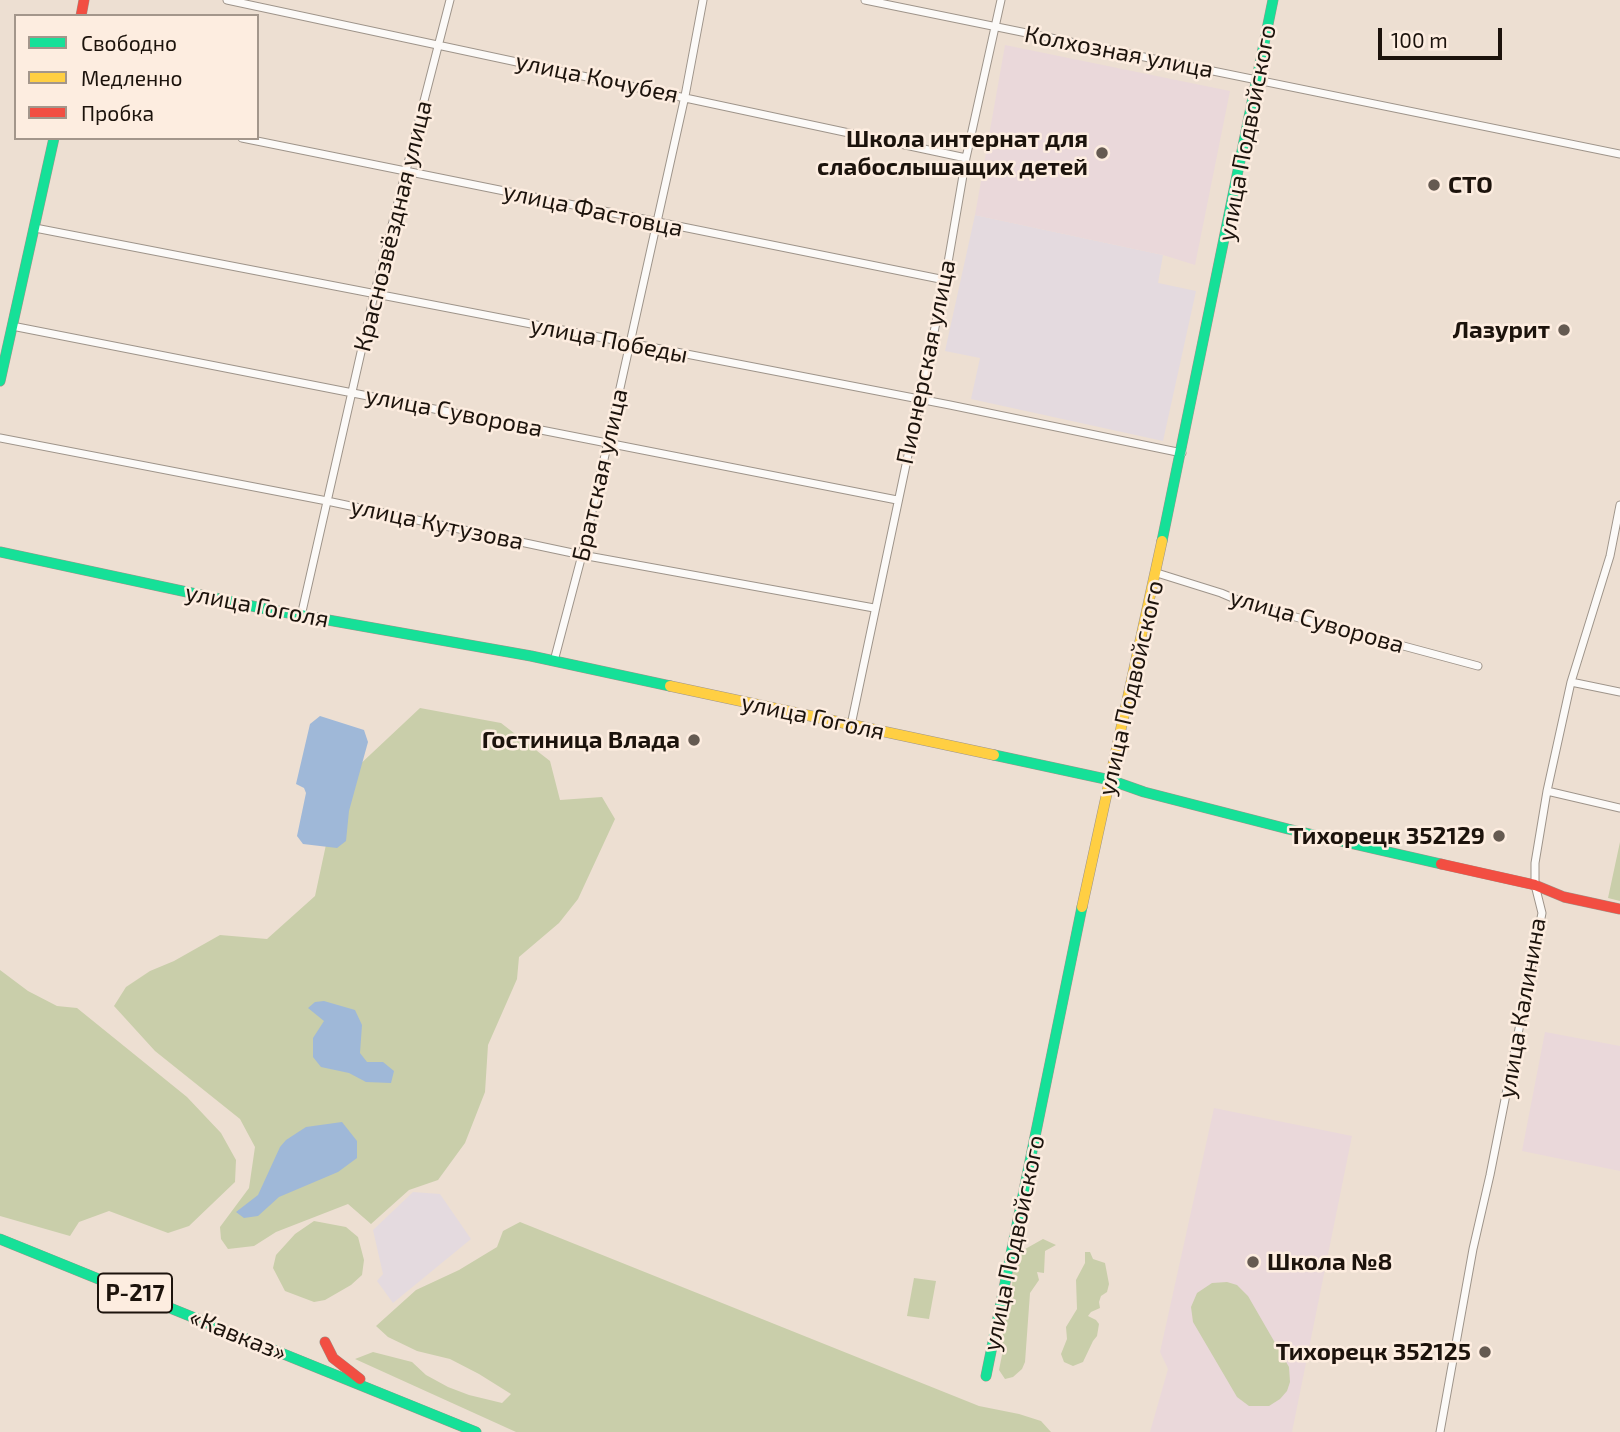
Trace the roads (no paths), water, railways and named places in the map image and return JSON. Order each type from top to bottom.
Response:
[{"type":"main road","name":"улица Подвойского","points":[[986,1376],[1110,780],[1157,573],[1273,0]]},
{"type":"main road","points":[[0,382],[54,140]]},
{"type":"main road","name":"улица Гоголя","points":[[0,552],[301,615],[554,661],[1110,780],[1143,792],[1288,829],[1535,885],[1564,897],[1620,909]]},
{"type":"main road","name":"«Кавказ»","points":[[0,1239],[476,1432]]},
{"type":"main road","points":[[325,1342],[334,1358],[374,1390]]},
{"type":"street","name":"улица Кочубея","points":[[227,0],[966,158]]},
{"type":"street","name":"Краснозвёздная улица","points":[[301,615],[374,295],[450,0]]},
{"type":"street","name":"Братская улица","points":[[554,661],[608,442],[685,96],[703,0]]},
{"type":"street","name":"Колхозная улица","points":[[865,0],[1620,154]]},
{"type":"street","name":"Пионерская улица","points":[[851,725],[945,280],[966,158],[1001,0]]},
{"type":"street","name":"улица Фастовца","points":[[252,140],[945,280]]},
{"type":"street","name":"улица Победы","points":[[35,228],[1182,453]]},
{"type":"street","name":"улица Суворова","points":[[12,326],[897,500]]},
{"type":"street","name":"улица Кутузова","points":[[0,438],[327,501],[582,555],[874,608]]},
{"type":"street","name":"улица Калинина","points":[[1440,1432],[1473,1249],[1542,913],[1535,885],[1535,863],[1547,791],[1572,682],[1610,556],[1620,505]]},
{"type":"street","points":[[1610,556],[1620,558]]},
{"type":"street","name":"улица Суворова","points":[[1157,573],[1247,604],[1478,666]]},
{"type":"street","points":[[1572,682],[1620,692]]},
{"type":"street","points":[[1547,791],[1620,808]]},
{"type":"water","points":[[320,716],[364,730],[368,742],[349,811],[346,841],[337,848],[303,844],[297,836],[306,793],[304,788],[296,784],[310,724]]},
{"type":"water","points":[[324,1001],[355,1010],[362,1025],[360,1053],[367,1062],[383,1062],[394,1071],[391,1083],[366,1082],[349,1073],[321,1067],[313,1057],[313,1038],[324,1021],[308,1008],[315,1002]]},
{"type":"water","points":[[342,1122],[357,1141],[357,1158],[338,1172],[279,1197],[258,1216],[244,1218],[236,1212],[258,1195],[280,1147],[286,1140],[306,1127]]},
{"type":"place","name":"Школа интернат для слабослышащих детей","points":[[1102,153]]},
{"type":"place","name":"СТО","points":[[1434,185]]},
{"type":"place","name":"Лазурит","points":[[1564,330]]},
{"type":"place","name":"Гостиница Влада","points":[[694,740]]},
{"type":"place","name":"Тихорецк 352129","points":[[1499,836]]},
{"type":"place","name":"Школа №8","points":[[1253,1262]]},
{"type":"place","name":"Тихорецк 352125","points":[[1485,1352]]}]
